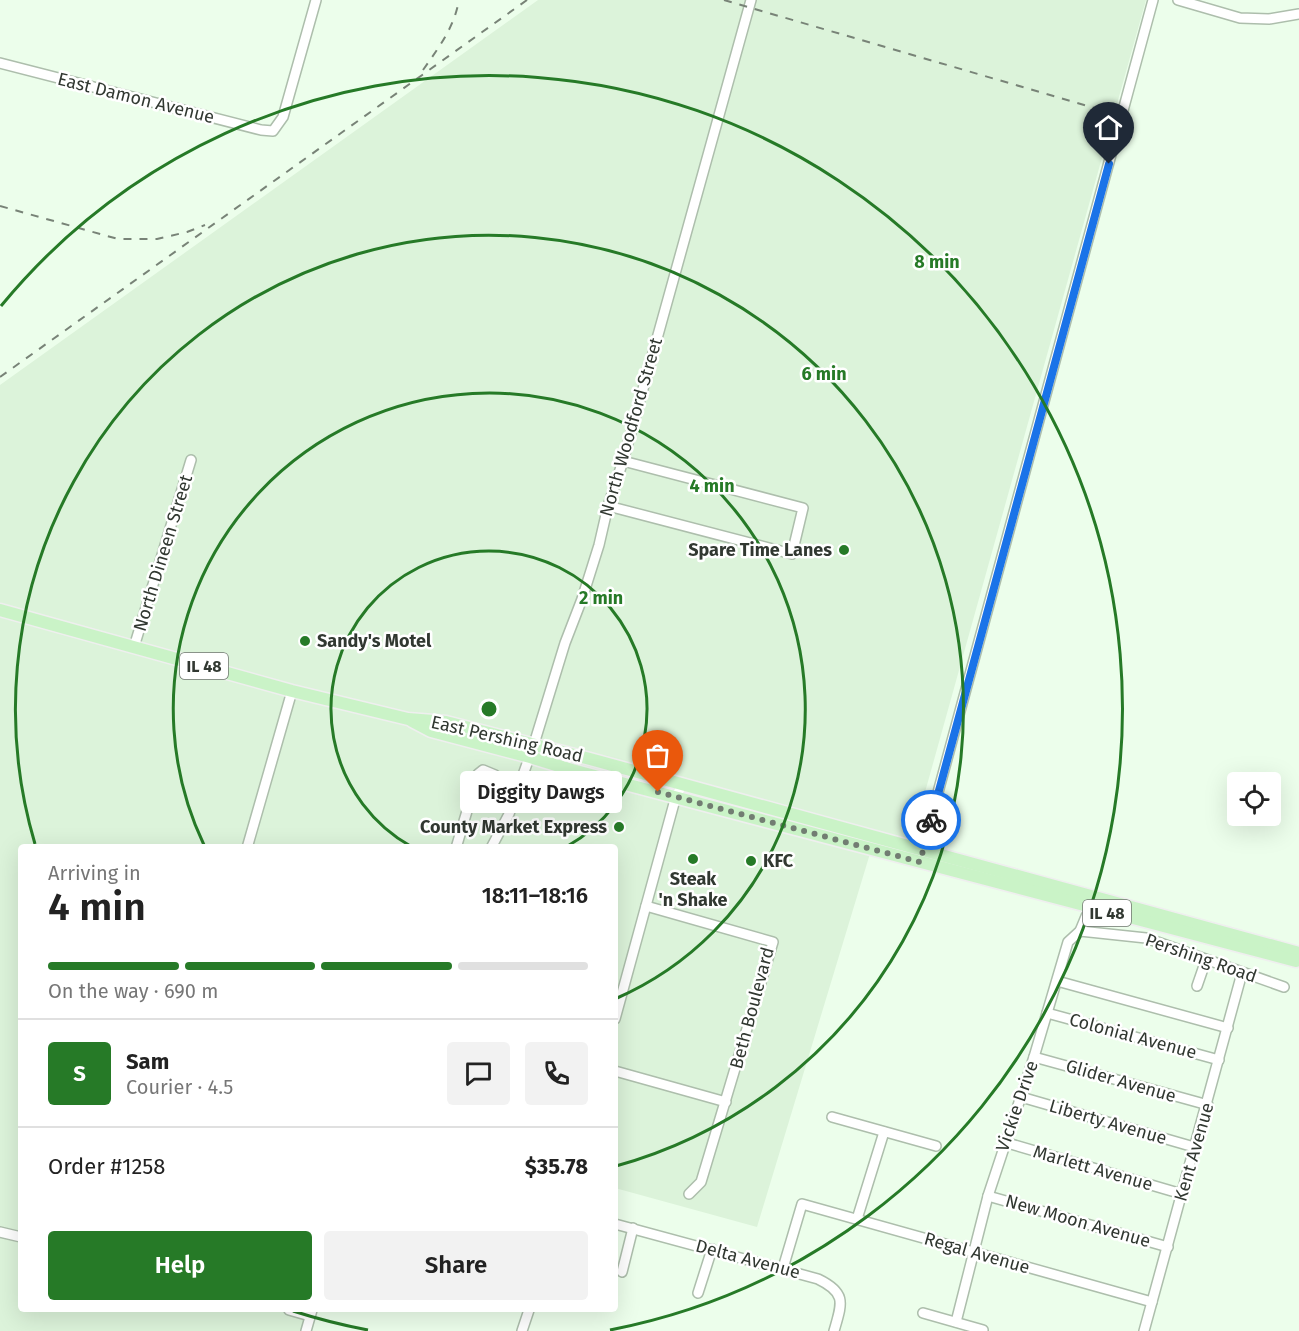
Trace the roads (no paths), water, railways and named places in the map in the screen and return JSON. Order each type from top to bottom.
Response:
[{"type":"main road","name":"East Pershing Road","points":[[0,610],[292,691],[408,719],[446,722],[534,744],[923,849],[1092,903]]},
{"type":"main road","name":"East Pershing Road","points":[[408,719],[431,731],[572,770],[920,862],[1092,903],[1297,957]]},
{"type":"street","name":"East Damon Avenue","points":[[0,63],[261,130],[273,131],[283,117],[316,0]]},
{"type":"street","name":"North Woodford Street","points":[[493,844],[509,814],[530,757],[565,643],[582,600],[599,545],[608,506],[623,460],[751,0]]},
{"type":"street","points":[[920,862],[1153,0]]},
{"type":"street","points":[[1178,0],[1193,2],[1240,18],[1269,19],[1299,14]]},
{"type":"street","name":"North Dineen Street","points":[[134,647],[191,460]]},
{"type":"street","points":[[608,506],[792,554],[803,508],[623,460]]},
{"type":"street","points":[[248,844],[292,691]]},
{"type":"street","points":[[457,844],[478,774],[483,770],[495,775]]},
{"type":"street","points":[[618,1008],[676,796],[683,784]]},
{"type":"street","name":"Vickie Drive","points":[[956,1322],[988,1196],[1034,1057],[1068,942],[1080,931],[1092,903]]},
{"type":"street","name":"Beth Boulevard","points":[[646,906],[773,942],[701,1182],[689,1194]]},
{"type":"street","name":"Pershing Road","points":[[1080,931],[1146,938],[1284,987]]},
{"type":"street","points":[[1197,986],[1206,960]]},
{"type":"street","name":"Kent Avenue","points":[[1144,1331],[1194,1147],[1208,1105],[1242,972]]},
{"type":"street","points":[[1057,981],[1228,1028]]},
{"type":"street","name":"Colonial Avenue","points":[[1047,1013],[1219,1060]]},
{"type":"street","name":"Glider Avenue","points":[[1034,1057],[1208,1105]]},
{"type":"street","points":[[618,1072],[726,1102]]},
{"type":"street","name":"Liberty Avenue","points":[[1021,1097],[1194,1147]]},
{"type":"street","points":[[832,1117],[936,1146]]},
{"type":"street","points":[[857,1219],[884,1132]]},
{"type":"street","name":"Marlett Avenue","points":[[1004,1142],[1182,1194]]},
{"type":"street","name":"New Moon Avenue","points":[[988,1196],[1168,1247]]},
{"type":"street","name":"Regal Avenue","points":[[783,1268],[802,1204],[1152,1302]]},
{"type":"street","name":"Delta Avenue","points":[[618,1225],[783,1268],[833,1286],[840,1295],[841,1309],[834,1331]]},
{"type":"street","points":[[622,1272],[633,1228]]},
{"type":"street","points":[[0,1232],[18,1236]]},
{"type":"street","points":[[698,1293],[712,1249]]},
{"type":"street","points":[[522,1331],[528,1312]]},
{"type":"street","points":[[306,1331],[311,1313]]},
{"type":"street","points":[[923,1313],[983,1330]]},
{"type":"railway","points":[[423,70],[450,28],[459,0]]},
{"type":"railway","points":[[0,377],[527,0]]},
{"type":"railway","points":[[724,0],[1098,109]]},
{"type":"railway","points":[[0,206],[118,239],[157,239],[205,225]]},
{"type":"place","name":"Spare Time Lanes","points":[[844,550]]},
{"type":"place","name":"Sandy's Motel","points":[[305,641]]},
{"type":"place","name":"Diggity Dawgs","points":[[658,792]]},
{"type":"place","name":"County Market Express","points":[[619,827]]},
{"type":"place","name":"Steak 'n Shake","points":[[693,859]]},
{"type":"place","name":"KFC","points":[[751,861]]}]
